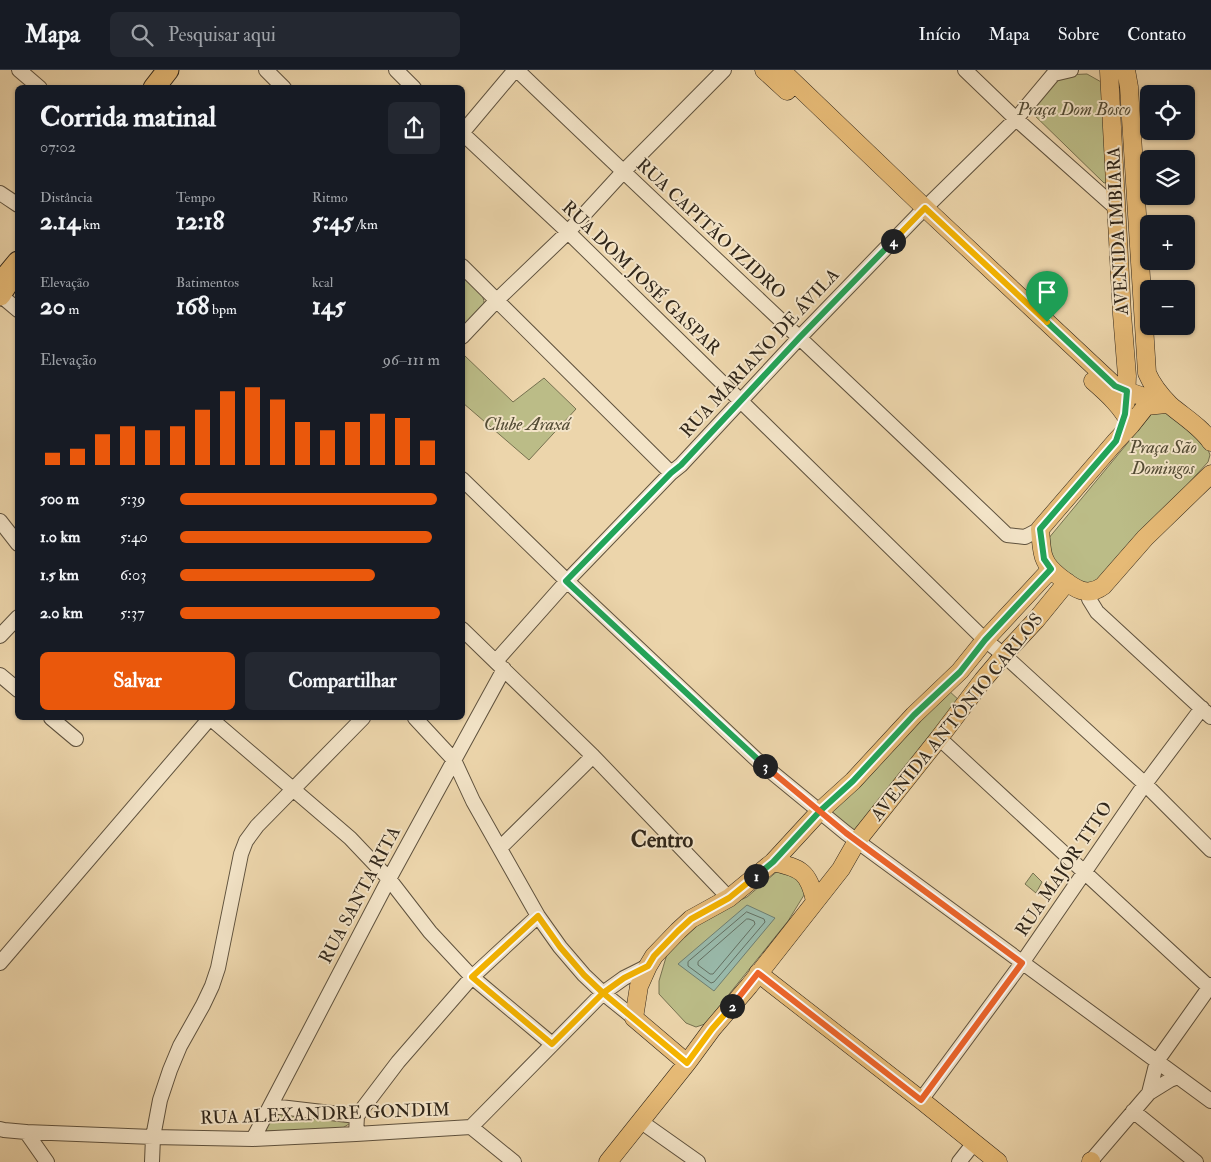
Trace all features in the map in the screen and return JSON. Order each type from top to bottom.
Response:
[{"type":"highway","points":[[156,85],[168,70]]},
{"type":"highway","points":[[174,85],[185,70]]},
{"type":"highway","points":[[5,289],[8,274],[15,266]]},
{"type":"main road","points":[[764,70],[1115,386],[1151,400],[1169,404],[1205,433],[1211,442]]},
{"type":"main road","points":[[781,70],[921,212],[1113,400],[1128,419]]},
{"type":"main road","points":[[1109,70],[1120,72],[1126,70]]},
{"type":"main road","name":"AVENIDA IMBIARA","points":[[1109,70],[1127,391]]},
{"type":"main road","name":"AVENIDA IMBIARA","points":[[1126,70],[1129,87],[1142,280]]},
{"type":"main road","points":[[1122,314],[1140,313]]},
{"type":"main road","name":"AVENIDA IMBIARA","points":[[1145,335],[1147,373],[1152,384],[1169,404]]},
{"type":"main road","points":[[1127,391],[1128,419]]},
{"type":"main road","points":[[1169,404],[1146,406],[1128,419],[1116,441],[1040,529],[1044,559],[1051,569],[1075,589],[1098,590],[1145,538],[1208,481]]},
{"type":"main road","name":"AVENIDA ANTÔNIO CARLOS","points":[[634,1018],[639,986],[648,966],[660,950],[691,919],[729,898],[773,862],[820,811],[853,781],[914,715],[960,672],[985,640],[1051,569]]},
{"type":"main road","name":"AVENIDA ANTÔNIO CARLOS","points":[[608,1162],[712,1029],[749,986],[840,869],[857,841],[1004,655],[1067,582]]},
{"type":"main road","points":[[773,862],[792,867],[807,877],[815,901]]},
{"type":"main road","points":[[758,973],[998,1162]]},
{"type":"main road","points":[[634,1018],[687,1063]]},
{"type":"street","points":[[19,70],[36,85]]},
{"type":"street","points":[[266,70],[281,85]]},
{"type":"street","points":[[396,70],[411,85]]},
{"type":"street","points":[[465,131],[516,70]]},
{"type":"street","name":"RUA CAPITÃO IZIDRO","points":[[516,70],[1007,535],[1025,537],[1040,529]]},
{"type":"street","points":[[465,334],[497,300],[568,232],[623,172],[724,70]]},
{"type":"street","points":[[965,70],[1016,120],[1116,208]]},
{"type":"street","name":"RUA MARIANO DE ÁVILA","points":[[500,665],[566,581],[681,465],[800,337],[921,212],[1016,120],[1055,72],[1071,70]]},
{"type":"street","name":"RUA DOM JOSÉ GASPAR","points":[[465,135],[568,232],[985,640],[1004,655],[1145,784],[1211,850]]},
{"type":"street","points":[[0,193],[15,203]]},
{"type":"street","points":[[465,269],[671,473]]},
{"type":"street","points":[[5,289],[15,305]]},
{"type":"street","points":[[465,482],[566,581],[758,760],[846,833],[1211,1101]]},
{"type":"street","points":[[0,521],[15,540]]},
{"type":"street","points":[[1089,591],[1089,598],[1096,612],[1206,713]]},
{"type":"street","points":[[0,636],[15,620]]},
{"type":"street","points":[[465,632],[593,756],[729,898]]},
{"type":"street","name":"RUA SANTA RITA","points":[[253,1139],[454,760],[500,665]]},
{"type":"street","points":[[0,675],[15,688]]},
{"type":"street","name":"RUA MAJOR TITO","points":[[921,1100],[1022,963],[1145,784],[1206,713]]},
{"type":"street","points":[[53,720],[76,739]]},
{"type":"street","points":[[0,962],[208,720]]},
{"type":"street","points":[[212,720],[350,838],[389,880],[430,932],[472,977],[552,1044]]},
{"type":"street","points":[[152,1162],[153,1137],[160,1100],[180,1046],[206,999],[218,968],[240,854],[246,841],[257,826],[293,788],[361,720]]},
{"type":"street","points":[[417,720],[454,760],[473,801],[538,916],[560,947],[584,975],[634,1018]]},
{"type":"street","points":[[939,738],[1210,988],[1157,1061],[1149,1093]]},
{"type":"street","points":[[500,848],[593,756]]},
{"type":"street","points":[[356,1134],[357,1116],[398,1062],[472,977],[538,916]]},
{"type":"street","name":"RUA ALEXANDRE GONDIM","points":[[0,1128],[26,1132],[253,1139],[471,1127],[603,993],[624,978],[648,966]]},
{"type":"street","points":[[1091,1162],[1149,1093],[1178,1077]]},
{"type":"street","points":[[271,1106],[357,1116]]},
{"type":"street","points":[[1133,1111],[1196,1162]]},
{"type":"street","points":[[640,1121],[698,1162]]},
{"type":"street","points":[[471,1127],[514,1162]]},
{"type":"street","points":[[26,1132],[47,1162]]},
{"type":"street","points":[[959,1162],[974,1143]]},
{"type":"green space","name":"Praça Dom Bosco","points":[[1087,74],[1103,83],[1110,182],[1104,183],[1029,110],[1063,75]]},
{"type":"green space","points":[[465,278],[480,292],[484,305],[465,324]]},
{"type":"green space","name":"Clube Araxá","points":[[465,356],[513,402],[544,378],[576,409],[529,460],[465,405]]},
{"type":"green space","name":"Praça São Domingos","points":[[1163,409],[1207,447],[1210,455],[1208,462],[1100,580],[1082,587],[1049,557],[1048,539],[1155,410]]},
{"type":"green space","points":[[947,689],[961,702],[853,833],[835,821],[832,810]]},
{"type":"green space","points":[[788,868],[806,887],[804,895],[788,921],[705,1024],[696,1027],[686,1023],[659,994],[659,981],[667,954],[705,916],[747,897],[780,869]]},
{"type":"green space","points":[[1033,873],[1042,882],[1036,893],[1025,884]]},
{"type":"green space","points":[[273,1111],[352,1122],[341,1129],[264,1131]]},
{"type":"water","points":[[747,905],[775,918],[714,991],[678,964]]},
{"type":"district","name":"Centro","points":[[662,840]]},
{"type":"route","points":[[1047,322],[925,208],[800,337],[681,465],[566,581],[758,760],[820,811],[829,819],[837,825],[846,833],[1022,963],[921,1100],[758,973],[687,1063],[603,993],[584,975],[560,947],[538,916],[472,977],[552,1044],[603,993],[624,978],[648,966],[654,956],[691,919],[729,898],[773,862],[820,811],[853,781],[914,715],[960,672],[985,640],[1051,569],[1044,559],[1040,529],[1116,441],[1125,414],[1127,391],[1115,386],[1047,322]]}]
